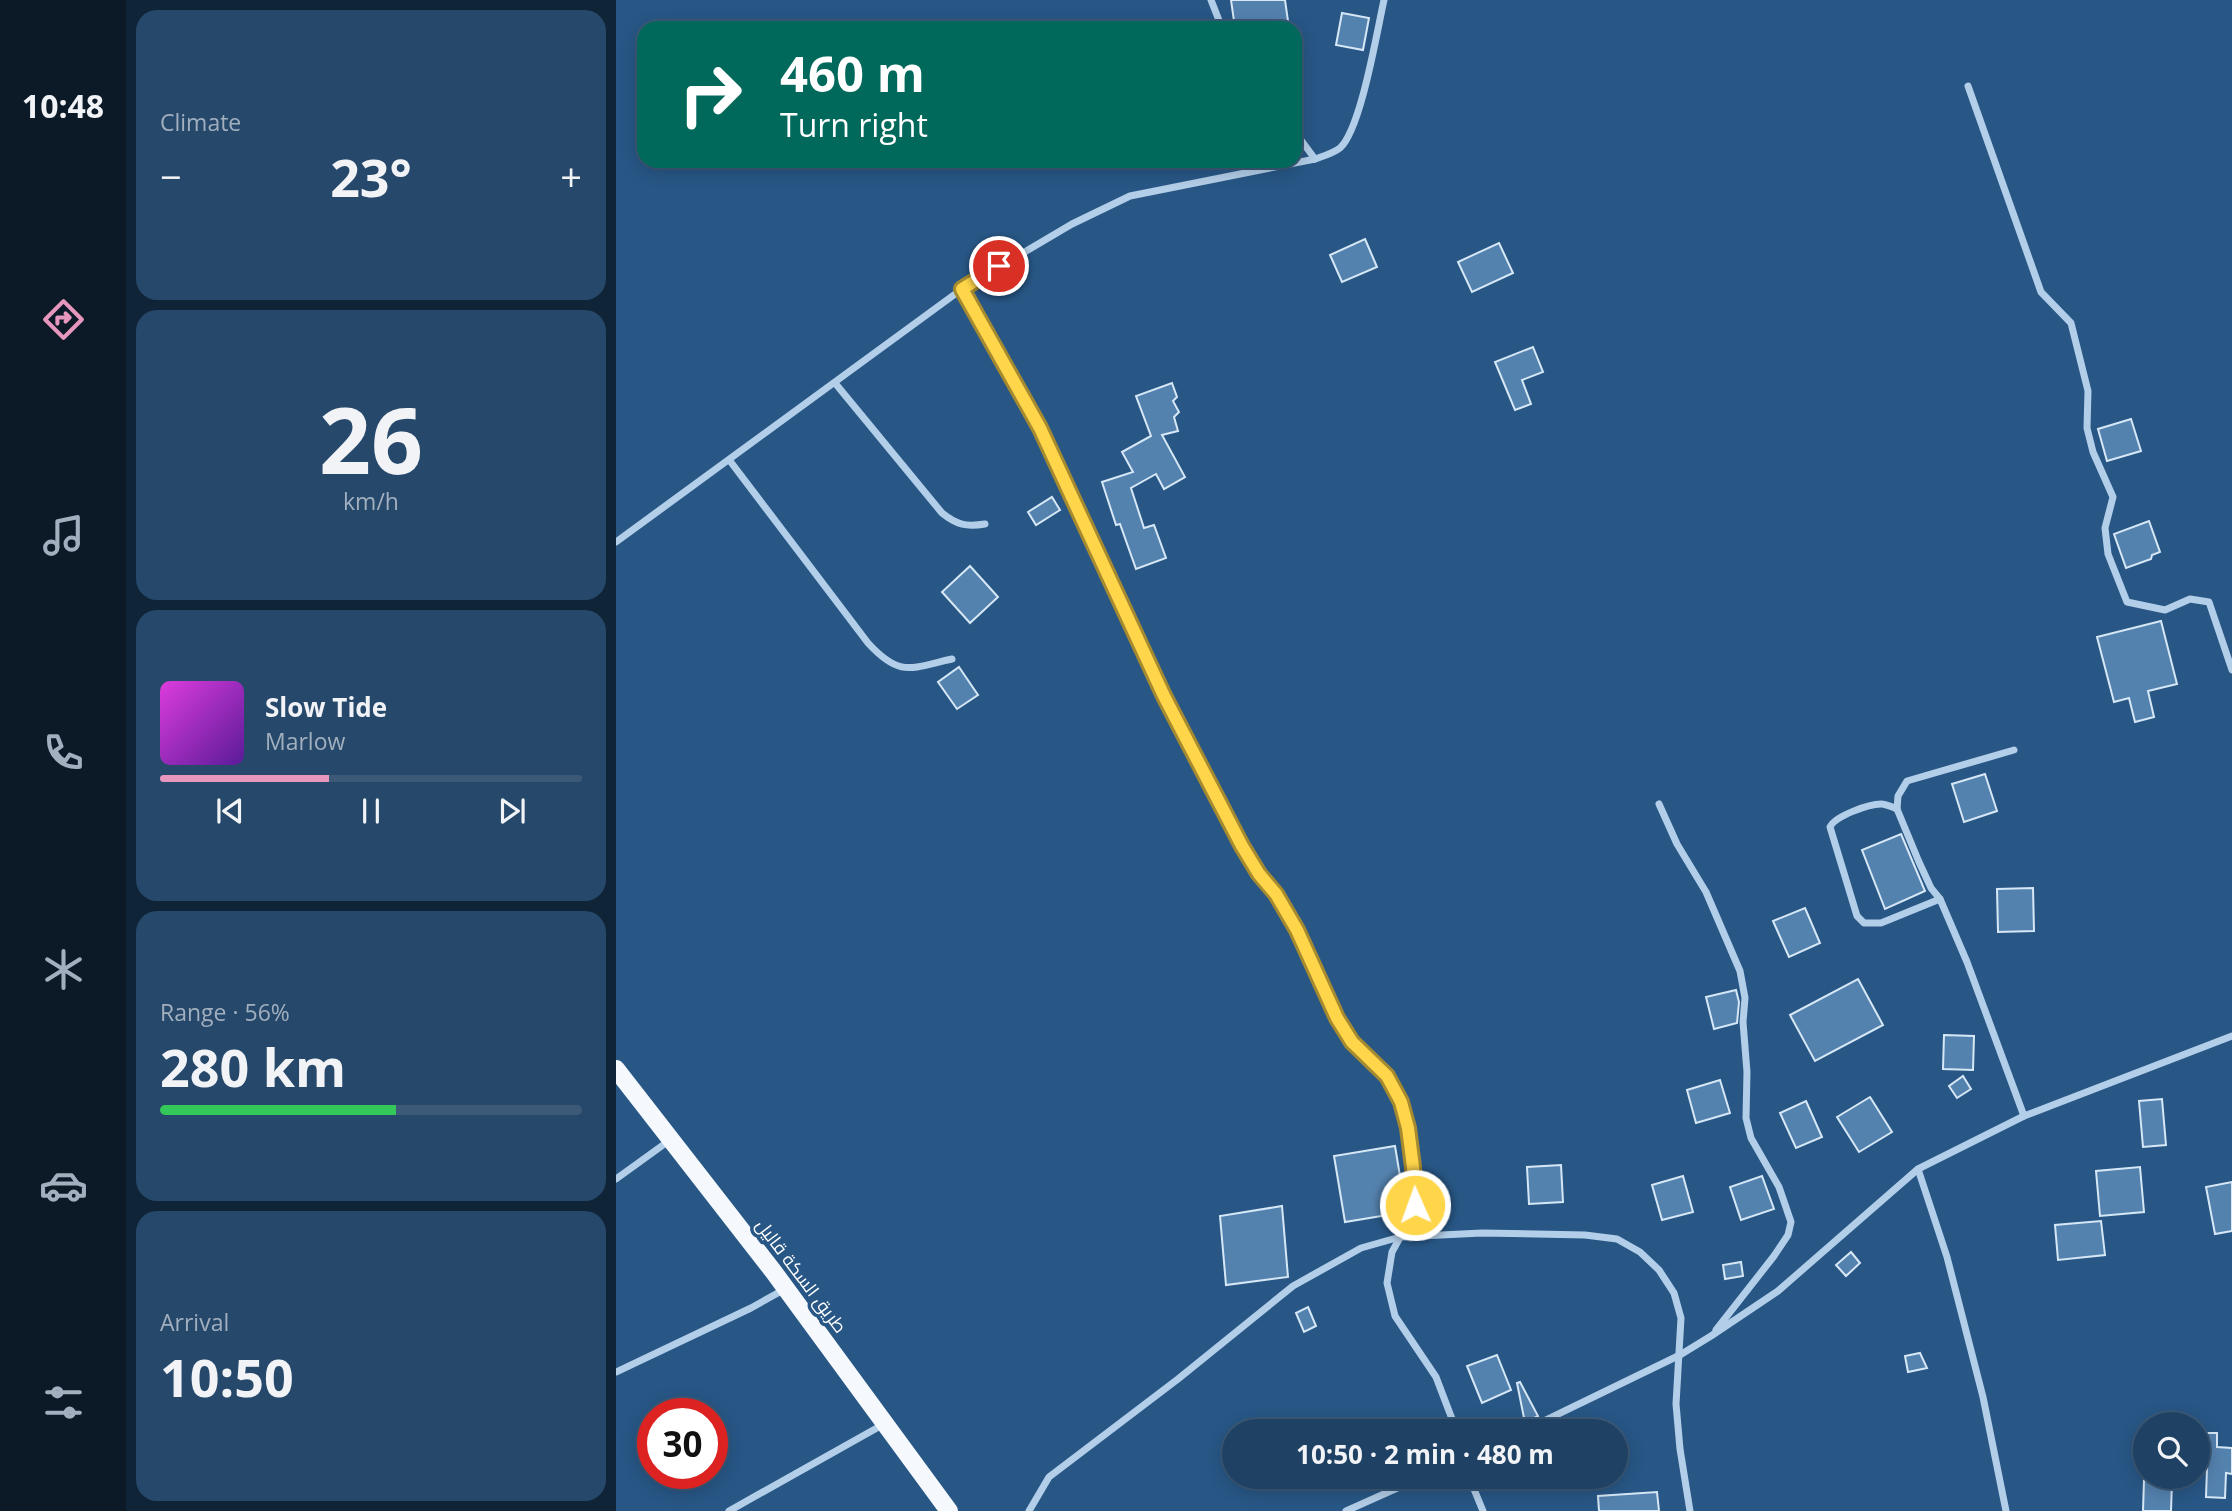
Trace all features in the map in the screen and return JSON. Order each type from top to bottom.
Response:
[{"type":"main road","name":"طريق السكة قاليل","points":[[616,1069],[786,1288],[949,1511]]},
{"type":"street","points":[[1211,0],[1219,21]]},
{"type":"street","points":[[1302,162],[1330,154],[1341,147],[1352,130],[1384,0]]},
{"type":"street","points":[[1968,86],[2041,292],[2071,323],[2088,391],[2087,428],[2113,497],[2105,528],[2111,567],[2127,602],[2165,610],[2190,598],[2209,602],[2232,670]]},
{"type":"street","points":[[1302,141],[1315,159]]},
{"type":"street","points":[[616,542],[962,289],[1072,224],[1130,196],[1270,168]]},
{"type":"street","points":[[962,289],[1040,428],[1164,696],[1242,846],[1259,874],[1276,894],[1297,930],[1337,1018],[1352,1042],[1387,1076],[1401,1102],[1408,1128],[1415,1205],[1391,1252],[1387,1283],[1395,1316],[1436,1377],[1452,1419]]},
{"type":"street","points":[[835,383],[943,513],[967,527],[985,524]]},
{"type":"street","points":[[730,461],[868,643],[884,660],[899,667],[915,667],[953,659]]},
{"type":"street","points":[[2014,750],[1906,781],[1898,796],[1897,809],[1967,962],[2024,1116]]},
{"type":"street","points":[[1659,804],[1677,844],[1706,892],[1740,971],[1745,998],[1743,1022],[1747,1072],[1746,1118],[1751,1138],[1779,1187],[1791,1222],[1788,1235],[1774,1256],[1711,1336]]},
{"type":"street","points":[[1897,809],[1881,804],[1874,805],[1838,817],[1830,827],[1857,916],[1864,923],[1881,923],[1940,900]]},
{"type":"street","points":[[1548,1419],[1680,1355],[1778,1291],[1918,1169],[2024,1116],[2232,1036]]},
{"type":"street","points":[[616,1179],[671,1140]]},
{"type":"street","points":[[1918,1169],[1957,1295],[1983,1397],[2006,1511]]},
{"type":"street","points":[[1029,1511],[1049,1477],[1178,1379],[1293,1286],[1361,1248],[1400,1237],[1482,1233],[1585,1235],[1617,1239],[1640,1252],[1659,1270],[1674,1293],[1681,1318],[1676,1404],[1679,1449],[1690,1511]]},
{"type":"street","points":[[616,1372],[751,1308],[786,1288]]},
{"type":"street","points":[[729,1511],[885,1424]]},
{"type":"street","points":[[1346,1511],[1395,1489]]},
{"type":"street","points":[[1474,1489],[1483,1511]]},
{"type":"building","points":[[1231,0],[1285,0],[1288,21],[1234,21]]},
{"type":"building","points":[[1342,13],[1369,18],[1363,50],[1336,45]]},
{"type":"building","points":[[1365,239],[1377,267],[1342,282],[1330,255]]},
{"type":"building","points":[[1499,243],[1513,273],[1472,292],[1458,262]]},
{"type":"building","points":[[1533,347],[1543,372],[1522,380],[1531,404],[1515,410],[1495,362]]},
{"type":"building","points":[[1172,383],[1177,397],[1173,401],[1179,412],[1174,417],[1178,431],[1162,435],[1185,477],[1164,489],[1156,474],[1131,488],[1144,528],[1154,525],[1166,558],[1136,569],[1120,524],[1116,525],[1102,482],[1133,472],[1122,452],[1151,436],[1136,396]]},
{"type":"building","points":[[2131,419],[2141,451],[2107,461],[2098,429]]},
{"type":"building","points":[[1052,497],[1060,510],[1036,525],[1028,512]]},
{"type":"building","points":[[2149,521],[2160,552],[2152,555],[2151,559],[2126,568],[2114,534]]},
{"type":"building","points":[[970,566],[998,597],[970,623],[942,592]]},
{"type":"building","points":[[2161,621],[2177,684],[2148,691],[2154,717],[2135,722],[2129,698],[2114,702],[2097,637]]},
{"type":"building","points":[[959,667],[978,695],[957,709],[938,682]]},
{"type":"building","points":[[1985,774],[1997,811],[1964,822],[1952,784]]},
{"type":"building","points":[[1901,834],[1925,891],[1885,909],[1862,850]]},
{"type":"building","points":[[2033,888],[2034,931],[1998,932],[1997,889]]},
{"type":"building","points":[[1805,908],[1820,943],[1789,957],[1773,921]]},
{"type":"building","points":[[1858,979],[1883,1025],[1815,1061],[1790,1015]]},
{"type":"building","points":[[1736,990],[1739,1002],[1737,1023],[1714,1029],[1706,997]]},
{"type":"building","points":[[1944,1035],[1974,1036],[1973,1070],[1943,1069]]},
{"type":"building","points":[[1963,1076],[1971,1089],[1957,1098],[1949,1086]]},
{"type":"building","points":[[1720,1080],[1730,1113],[1696,1123],[1687,1090]]},
{"type":"building","points":[[1870,1097],[1892,1132],[1859,1152],[1837,1117]]},
{"type":"building","points":[[2162,1099],[2166,1145],[2143,1147],[2139,1101]]},
{"type":"building","points":[[1806,1101],[1822,1137],[1796,1148],[1780,1113]]},
{"type":"building","points":[[1395,1146],[1406,1212],[1345,1222],[1334,1156]]},
{"type":"building","points":[[1561,1165],[1563,1202],[1529,1204],[1527,1167]]},
{"type":"building","points":[[2140,1167],[2144,1212],[2100,1216],[2096,1171]]},
{"type":"building","points":[[1683,1176],[1693,1212],[1662,1220],[1652,1185]]},
{"type":"building","points":[[1762,1176],[1774,1209],[1741,1220],[1730,1187]]},
{"type":"building","points":[[2232,1182],[2232,1231],[2215,1234],[2206,1187]]},
{"type":"building","points":[[1282,1206],[1288,1277],[1226,1285],[1220,1216]]},
{"type":"building","points":[[2101,1221],[2105,1255],[2058,1260],[2055,1225]]},
{"type":"building","points":[[1851,1252],[1860,1263],[1846,1276],[1836,1265]]},
{"type":"building","points":[[1741,1262],[1743,1276],[1725,1279],[1723,1265]]},
{"type":"building","points":[[1308,1307],[1316,1326],[1304,1332],[1296,1313]]},
{"type":"building","points":[[1920,1353],[1927,1368],[1908,1372],[1905,1356]]},
{"type":"building","points":[[1497,1355],[1511,1390],[1482,1403],[1467,1366]]},
{"type":"building","points":[[1520,1382],[1538,1416],[1532,1419],[1524,1419],[1517,1383]]},
{"type":"building","points":[[2210,1433],[2217,1433],[2217,1447],[2232,1448],[2232,1474],[2226,1473],[2225,1498],[2206,1497],[2206,1489],[2210,1489]]},
{"type":"building","points":[[2144,1489],[2172,1489],[2171,1511],[2143,1511]]},
{"type":"building","points":[[1657,1492],[1659,1511],[1599,1511],[1598,1496]]},
{"type":"route","points":[[999,266],[962,289],[1040,428],[1164,696],[1242,846],[1259,874],[1276,894],[1297,930],[1337,1018],[1352,1042],[1387,1076],[1401,1102],[1408,1128],[1415,1205]]}]
